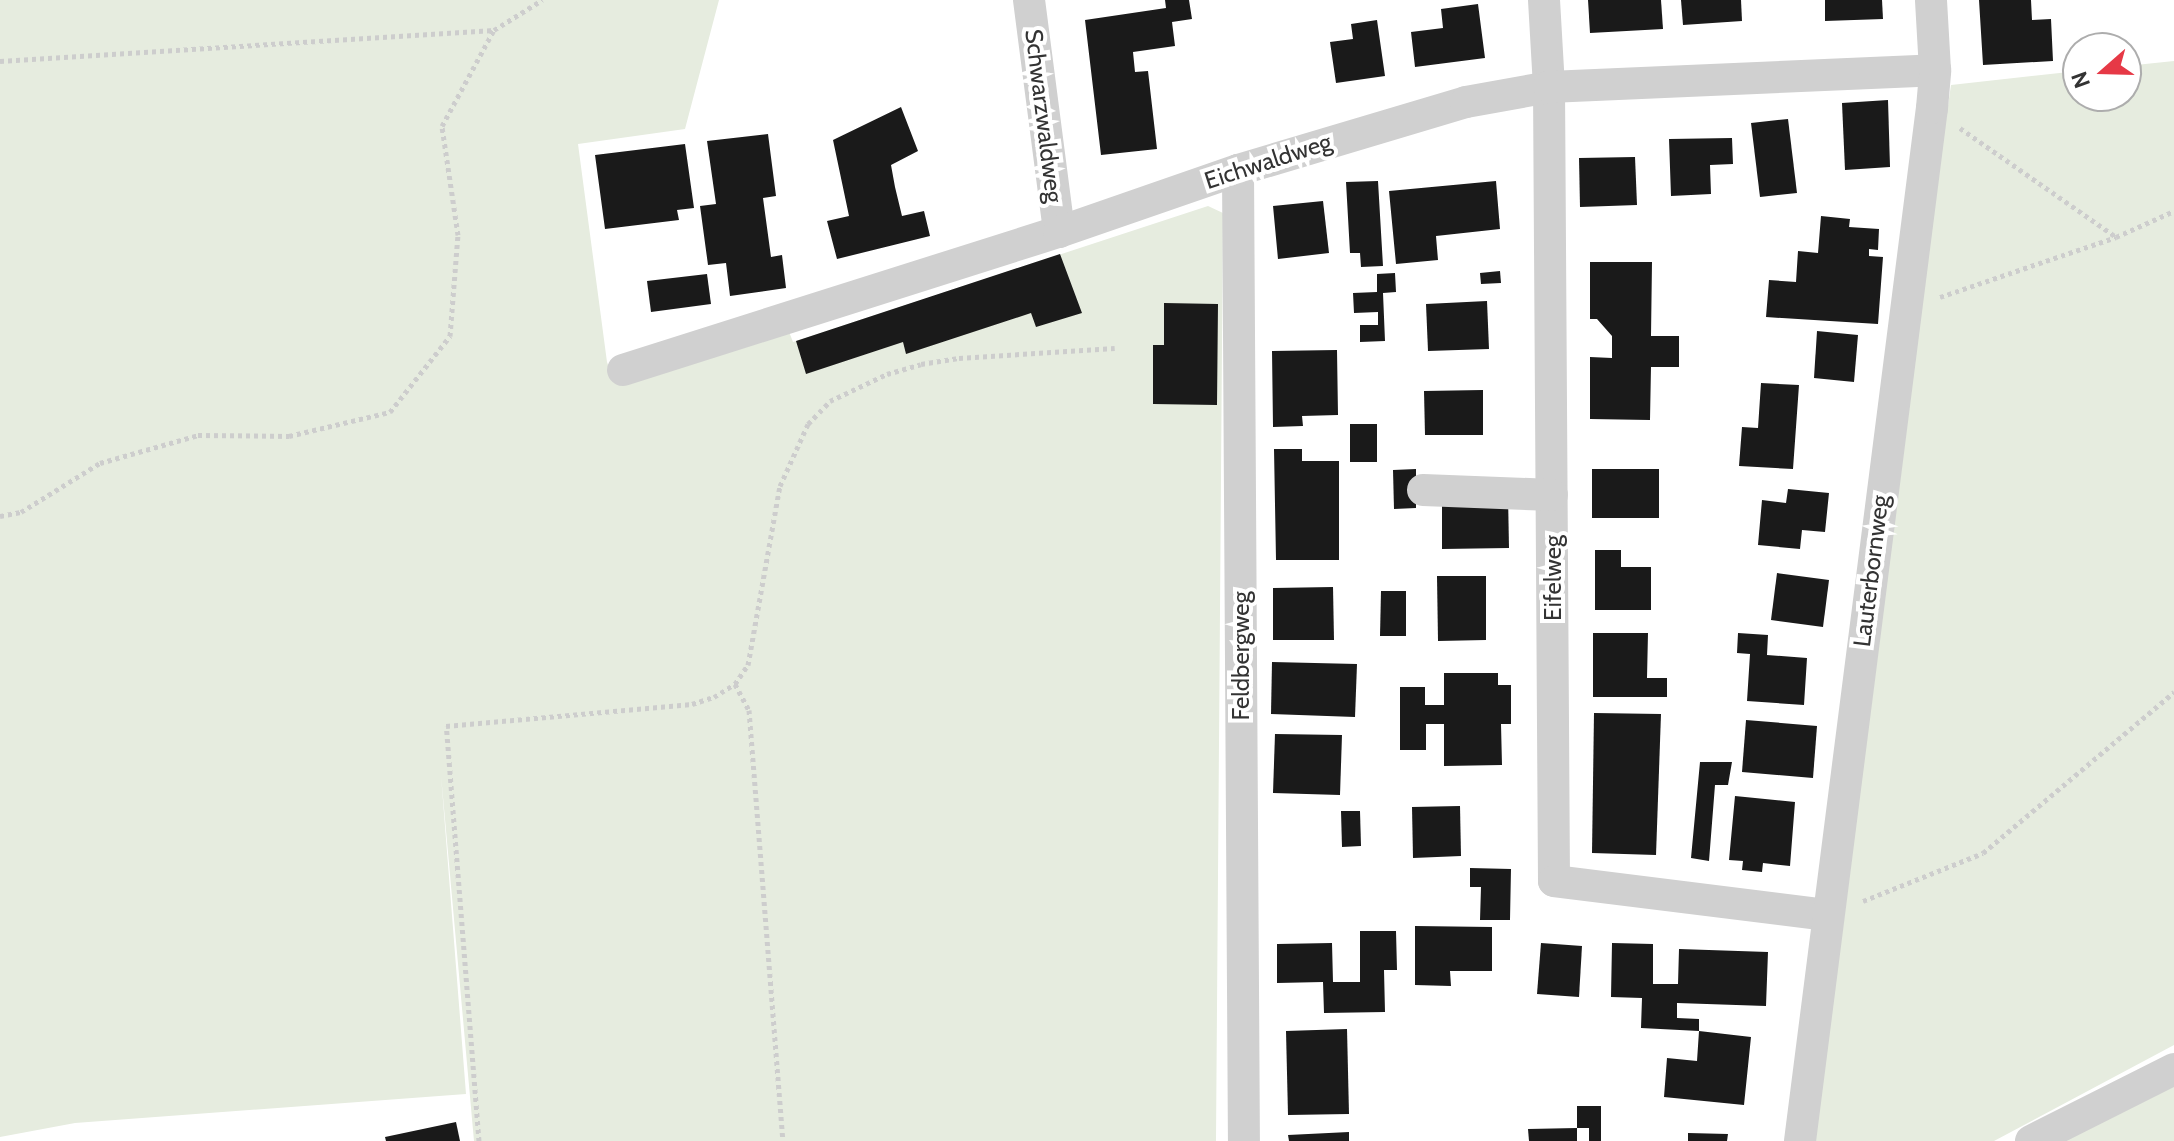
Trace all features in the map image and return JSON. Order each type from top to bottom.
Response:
[{"type":"street","name":"Schwarzwaldweg","points":[[1029,0],[1059,232]]},
{"type":"street","name":"Eifelweg","points":[[1544,0],[1549,87],[1554,881],[1826,915]]},
{"type":"street","name":"Lauterbornweg","points":[[1800,1141],[1826,915],[1932,108],[1935,70],[1931,0]]},
{"type":"street","name":"Eichwaldweg","points":[[623,370],[1059,232],[1238,170],[1466,102],[1549,87],[1935,70]]},
{"type":"street","name":"Feldbergweg","points":[[1238,170],[1244,1141]]},
{"type":"street","points":[[1423,490],[1552,495]]},
{"type":"street","points":[[2031,1141],[2174,1069]]},
{"type":"path","points":[[0,61],[494,30],[542,0]]},
{"type":"path","points":[[0,516],[21,512],[100,463],[198,435],[289,436],[390,412],[450,336],[458,235],[442,126],[494,30]]},
{"type":"path","points":[[1932,108],[2116,237]]},
{"type":"path","points":[[1905,308],[2116,237],[2174,211]]},
{"type":"path","points":[[479,1141],[446,726],[692,704],[714,697],[735,684],[748,665],[780,486],[808,424],[830,401],[887,374],[921,364],[959,358],[1115,348]]},
{"type":"path","points":[[735,684],[749,710],[783,1141]]},
{"type":"path","points":[[1826,915],[1983,853],[2174,692]]},
{"type":"shaded area","points":[[0,0],[719,0],[685,129],[578,144],[607,362],[614,382],[786,324],[793,342],[1208,206],[1223,213],[1216,1141],[474,1141],[441,775],[466,1094],[75,1123],[0,1137]]},
{"type":"shaded area","points":[[2174,61],[2174,1045],[1994,1141],[1797,1141],[1951,85],[2062,73],[2062,112],[2142,112],[2142,64]]},
{"type":"shaded area","points":[[2174,1085],[2174,1141],[2064,1141]]},
{"type":"building","points":[[1165,0],[1189,0],[1192,19],[1172,22],[1175,46],[1133,52],[1135,72],[1148,71],[1157,149],[1101,155],[1085,20],[1166,8]]},
{"type":"building","points":[[1588,0],[1661,0],[1663,29],[1590,33]]},
{"type":"building","points":[[1681,0],[1741,0],[1742,21],[1683,25]]},
{"type":"building","points":[[1825,0],[1882,0],[1883,19],[1825,21]]},
{"type":"building","points":[[1979,0],[2031,0],[2032,20],[2051,19],[2053,61],[1983,65]]},
{"type":"building","points":[[1478,4],[1485,58],[1415,67],[1411,32],[1443,28],[1441,9]]},
{"type":"building","points":[[1377,20],[1385,76],[1336,83],[1330,42],[1353,39],[1351,24]]},
{"type":"building","points":[[1888,100],[1890,167],[1845,170],[1842,103]]},
{"type":"building","points":[[901,107],[918,151],[891,165],[895,187],[902,216],[924,211],[930,236],[837,259],[827,221],[849,216],[833,140]]},
{"type":"building","points":[[1788,119],[1797,193],[1760,197],[1751,123]]},
{"type":"building","points":[[768,134],[776,196],[763,198],[771,257],[782,255],[786,288],[730,296],[726,263],[708,265],[700,206],[716,204],[707,141]]},
{"type":"building","points":[[1732,138],[1733,164],[1710,165],[1711,194],[1671,196],[1669,139]]},
{"type":"building","points":[[685,144],[694,208],[677,210],[679,220],[605,229],[595,155]]},
{"type":"building","points":[[1635,157],[1637,205],[1580,207],[1579,158]]},
{"type":"building","points":[[1378,181],[1383,266],[1361,267],[1360,253],[1350,253],[1346,182]]},
{"type":"building","points":[[1496,181],[1500,229],[1436,236],[1438,260],[1396,264],[1389,191]]},
{"type":"building","points":[[1323,201],[1329,253],[1278,259],[1273,206]]},
{"type":"building","points":[[1821,216],[1850,219],[1849,227],[1879,229],[1878,250],[1869,249],[1869,256],[1883,257],[1878,324],[1766,317],[1769,280],[1796,282],[1798,251],[1818,253]]},
{"type":"building","points":[[1060,254],[1082,313],[1036,327],[1031,313],[906,354],[903,342],[806,374],[796,341]]},
{"type":"building","points":[[1590,262],[1652,262],[1651,336],[1679,336],[1679,367],[1651,367],[1650,420],[1590,419],[1590,357],[1612,358],[1612,336],[1597,319],[1590,319]]},
{"type":"building","points":[[1500,271],[1501,283],[1481,284],[1480,273]]},
{"type":"building","points":[[1395,273],[1396,292],[1383,293],[1385,341],[1360,342],[1360,325],[1378,325],[1378,312],[1354,313],[1353,293],[1377,292],[1377,274]]},
{"type":"building","points":[[707,274],[711,304],[651,312],[647,281]]},
{"type":"building","points":[[1487,301],[1489,349],[1428,351],[1426,304]]},
{"type":"building","points":[[1164,303],[1218,304],[1217,405],[1153,404],[1153,345],[1164,345]]},
{"type":"building","points":[[1817,331],[1858,335],[1854,382],[1814,378]]},
{"type":"building","points":[[1337,350],[1338,415],[1302,416],[1303,426],[1273,427],[1272,351]]},
{"type":"building","points":[[1761,383],[1799,385],[1793,469],[1739,466],[1742,427],[1758,428]]},
{"type":"building","points":[[1483,390],[1483,435],[1425,435],[1424,391]]},
{"type":"building","points":[[1350,424],[1377,424],[1377,462],[1350,462]]},
{"type":"building","points":[[1274,449],[1302,449],[1302,461],[1339,461],[1339,560],[1276,560]]},
{"type":"building","points":[[1416,469],[1416,508],[1394,509],[1393,470]]},
{"type":"building","points":[[1592,469],[1659,469],[1659,518],[1592,518]]},
{"type":"building","points":[[1788,489],[1829,493],[1825,532],[1802,530],[1800,549],[1758,545],[1762,500],[1786,503]]},
{"type":"building","points":[[1508,495],[1509,548],[1442,549],[1442,496]]},
{"type":"building","points":[[1595,550],[1621,550],[1621,567],[1651,567],[1651,610],[1595,610]]},
{"type":"building","points":[[1777,573],[1829,580],[1823,627],[1771,620]]},
{"type":"building","points":[[1437,576],[1486,576],[1486,640],[1438,641]]},
{"type":"building","points":[[1333,587],[1334,640],[1273,640],[1273,588]]},
{"type":"building","points":[[1381,591],[1406,591],[1406,636],[1380,636]]},
{"type":"building","points":[[1593,633],[1648,633],[1647,678],[1667,678],[1667,697],[1593,697]]},
{"type":"building","points":[[1738,633],[1768,635],[1767,655],[1807,658],[1804,705],[1747,701],[1750,654],[1737,653]]},
{"type":"building","points":[[1272,662],[1357,664],[1355,717],[1271,714]]},
{"type":"building","points":[[1444,673],[1498,673],[1498,685],[1511,685],[1511,724],[1501,724],[1502,765],[1444,766],[1444,724],[1426,724],[1426,750],[1400,750],[1400,687],[1425,687],[1425,705],[1444,705]]},
{"type":"building","points":[[1594,713],[1661,714],[1656,855],[1592,853]]},
{"type":"building","points":[[1746,720],[1817,726],[1813,778],[1742,772]]},
{"type":"building","points":[[1275,734],[1342,735],[1340,795],[1273,793]]},
{"type":"building","points":[[1700,762],[1732,762],[1728,785],[1715,785],[1709,861],[1691,858]]},
{"type":"building","points":[[1735,796],[1795,802],[1790,866],[1763,863],[1762,872],[1742,870],[1743,861],[1729,860]]},
{"type":"building","points":[[1460,806],[1461,856],[1413,858],[1412,807]]},
{"type":"building","points":[[1341,811],[1360,811],[1361,846],[1342,847]]},
{"type":"building","points":[[1470,868],[1511,869],[1510,920],[1480,920],[1481,887],[1470,887]]},
{"type":"building","points":[[1415,926],[1492,927],[1492,971],[1450,971],[1451,986],[1415,985]]},
{"type":"building","points":[[1360,931],[1396,931],[1397,970],[1384,970],[1385,1012],[1324,1013],[1323,982],[1277,983],[1277,944],[1332,943],[1333,982],[1360,982]]},
{"type":"building","points":[[1541,943],[1582,946],[1579,997],[1537,994]]},
{"type":"building","points":[[1612,943],[1653,944],[1653,984],[1678,984],[1679,949],[1768,952],[1766,1006],[1677,1003],[1677,1018],[1699,1019],[1699,1031],[1641,1028],[1642,998],[1611,997]]},
{"type":"building","points":[[1347,1029],[1349,1114],[1288,1115],[1286,1031]]},
{"type":"building","points":[[1699,1031],[1751,1037],[1744,1105],[1664,1097],[1667,1058],[1697,1061]]},
{"type":"building","points":[[1577,1106],[1601,1106],[1601,1141],[1589,1141],[1589,1128],[1577,1128]]},
{"type":"building","points":[[456,1122],[460,1141],[386,1141],[385,1137]]},
{"type":"building","points":[[1577,1128],[1577,1141],[1529,1141],[1528,1129]]},
{"type":"building","points":[[1349,1132],[1349,1141],[1289,1141],[1288,1135]]},
{"type":"building","points":[[1688,1133],[1728,1134],[1727,1141],[1688,1141]]}]
